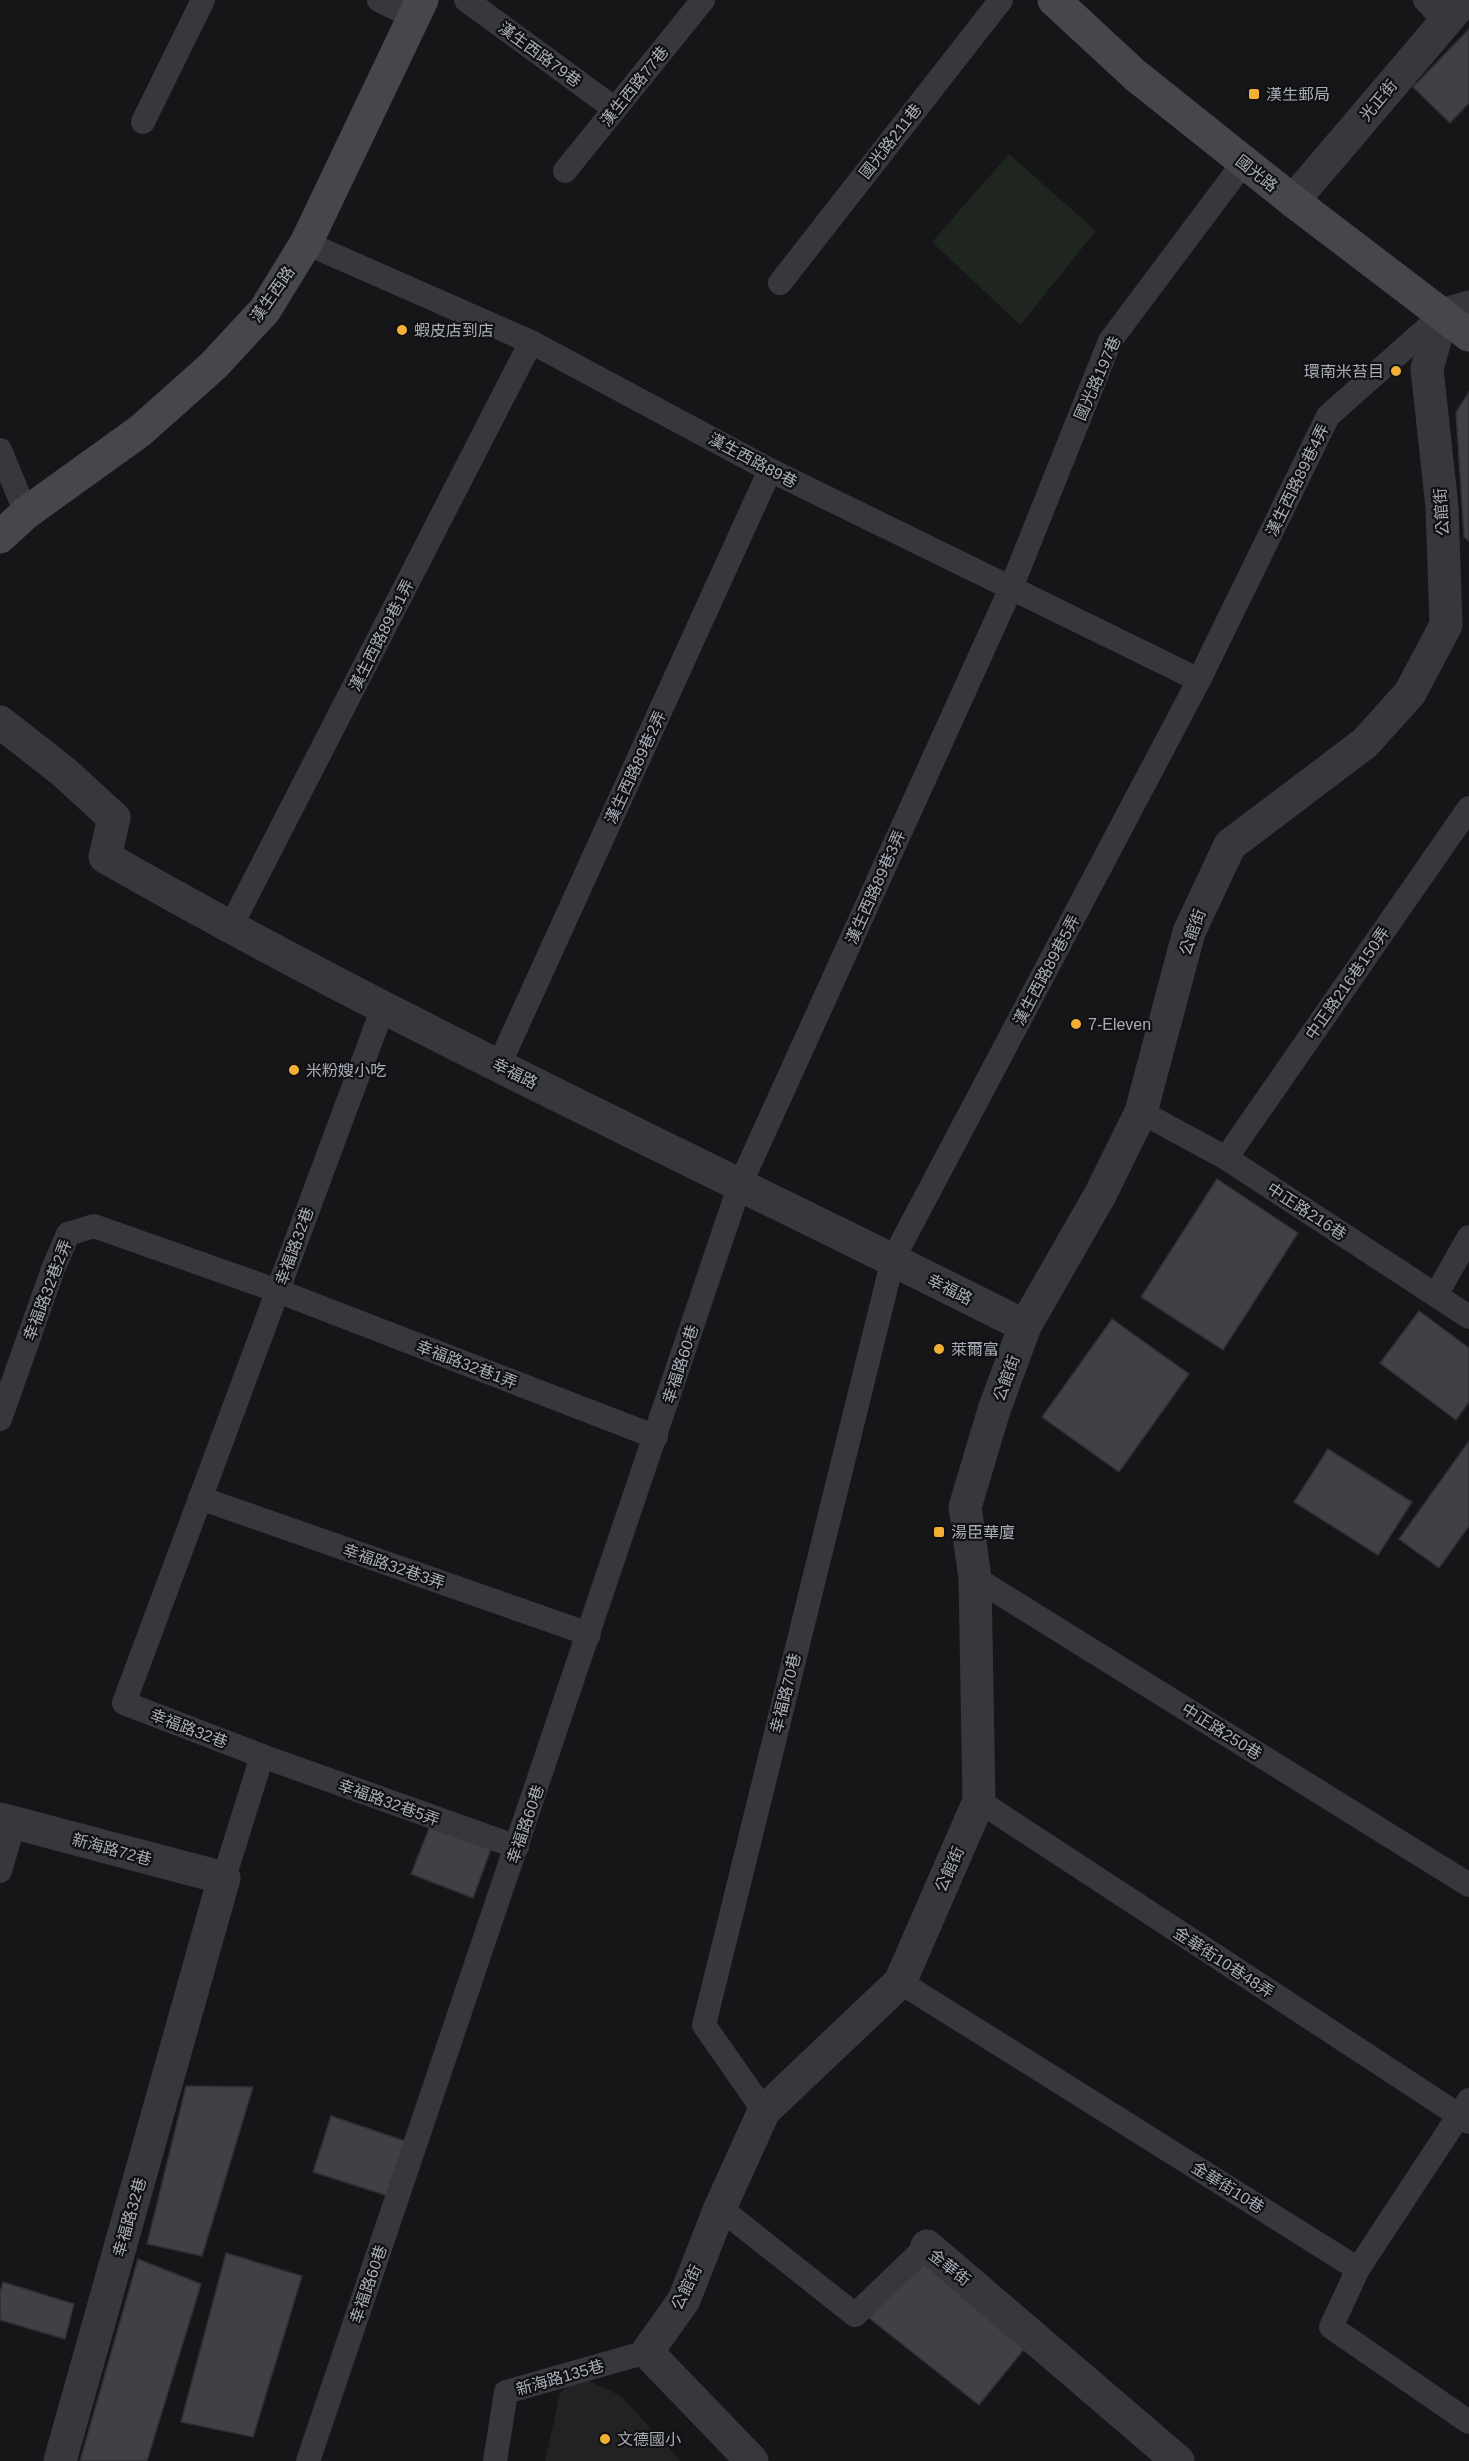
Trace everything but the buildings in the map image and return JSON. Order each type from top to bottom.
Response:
[{"type":"street","name":"國光路","points":[[1054,0],[1135,75],[1293,201],[1455,311],[1469,335]]},
{"type":"street","name":"光正街","points":[[1293,201],[1444,7]]},
{"type":"street","name":"漢生西路","points":[[0,537],[26,513],[140,431],[213,366],[265,310],[306,243],[418,8]]},
{"type":"street","name":"公館街","points":[[647,2352],[684,2300],[720,2208],[764,2111],[900,1982],[979,1801],[975,1578],[965,1507],[994,1410],[1025,1326],[1100,1195],[1141,1112],[1189,932],[1230,845],[1365,743],[1410,693],[1446,625],[1442,507],[1427,369],[1455,311]]},
{"type":"street","name":"幸福路","points":[[0,722],[65,773],[114,818],[105,857],[230,928],[383,1008],[739,1187],[1025,1326]]},
{"type":"street","name":"新海路72巷","points":[[7,1821],[224,1878]]},
{"type":"street","name":"幸福路32巷","points":[[60,2461],[224,1878]]},
{"type":"street","name":"金華街","points":[[927,2246],[1178,2461]]},
{"type":"street","points":[[647,2352],[752,2461]]},
{"type":"lane","points":[[143,123],[203,0]]},
{"type":"lane","points":[[378,0],[418,8]]},
{"type":"lane","name":"漢生西路79巷","points":[[466,0],[615,109]]},
{"type":"lane","name":"漢生西路77巷","points":[[565,171],[703,0]]},
{"type":"lane","name":"國光路211巷","points":[[780,283],[1001,0]]},
{"type":"lane","name":"國光路197巷","points":[[1011,588],[1110,341],[1244,162]]},
{"type":"lane","name":"漢生西路89巷","points":[[306,243],[531,342],[770,470],[1199,680]]},
{"type":"lane","name":"漢生西路89巷4弄","points":[[1199,680],[1328,417],[1455,311]]},
{"type":"lane","name":"漢生西路89巷1弄","points":[[230,928],[531,342]]},
{"type":"lane","points":[[0,450],[26,513]]},
{"type":"lane","name":"漢生西路89巷2弄","points":[[499,1065],[770,470]]},
{"type":"lane","name":"漢生西路89巷3弄","points":[[739,1187],[1011,588]]},
{"type":"lane","name":"漢生西路89巷5弄","points":[[893,1260],[1199,680]]},
{"type":"lane","name":"中正路216巷150弄","points":[[1226,1158],[1469,808]]},
{"type":"lane","name":"幸福路32巷","points":[[224,1878],[262,1756],[124,1703],[383,1008]]},
{"type":"lane","name":"中正路216巷","points":[[1141,1112],[1226,1158],[1469,1317]]},
{"type":"lane","name":"幸福路60巷","points":[[308,2461],[739,1187]]},
{"type":"lane","name":"幸福路32巷2弄","points":[[0,1419],[68,1234],[94,1226],[278,1291]]},
{"type":"lane","points":[[1436,1296],[1469,1238]]},
{"type":"lane","name":"幸福路70巷","points":[[764,2111],[704,2025],[893,1260]]},
{"type":"lane","name":"幸福路32巷1弄","points":[[278,1291],[656,1437]]},
{"type":"lane","name":"幸福路32巷3弄","points":[[200,1498],[589,1634]]},
{"type":"lane","name":"中正路250巷","points":[[975,1578],[1469,1884]]},
{"type":"lane","name":"幸福路32巷5弄","points":[[262,1756],[517,1847]]},
{"type":"lane","name":"金華街10巷48弄","points":[[979,1801],[1466,2113]]},
{"type":"lane","points":[[0,1871],[7,1821]]},
{"type":"lane","name":"金華街10巷","points":[[900,1982],[1358,2269]]},
{"type":"lane","points":[[1466,2113],[1358,2269],[1331,2327],[1469,2422]]},
{"type":"lane","name":"金華街","points":[[720,2208],[855,2315],[927,2246]]},
{"type":"lane","name":"新海路135巷","points":[[495,2461],[506,2391],[647,2352]]},
{"type":"shaded area","points":[[1009,154],[1096,231],[1020,325],[932,242]]},
{"type":"shaded area","name":"文德國小","points":[[579,2376],[621,2396],[681,2461],[545,2461],[560,2393]]},
{"type":"place","name":"漢生郵局","points":[[1254,94]]},
{"type":"place","name":"蝦皮店到店","points":[[402,330]]},
{"type":"place","name":"環南米苔目","points":[[1396,371]]},
{"type":"place","name":"7-Eleven","points":[[1076,1024]]},
{"type":"place","name":"米粉嫂小吃","points":[[294,1070]]},
{"type":"place","name":"萊爾富","points":[[939,1349]]},
{"type":"place","name":"湯臣華廈","points":[[939,1532]]},
{"type":"place","name":"文德國小","points":[[605,2439]]}]
